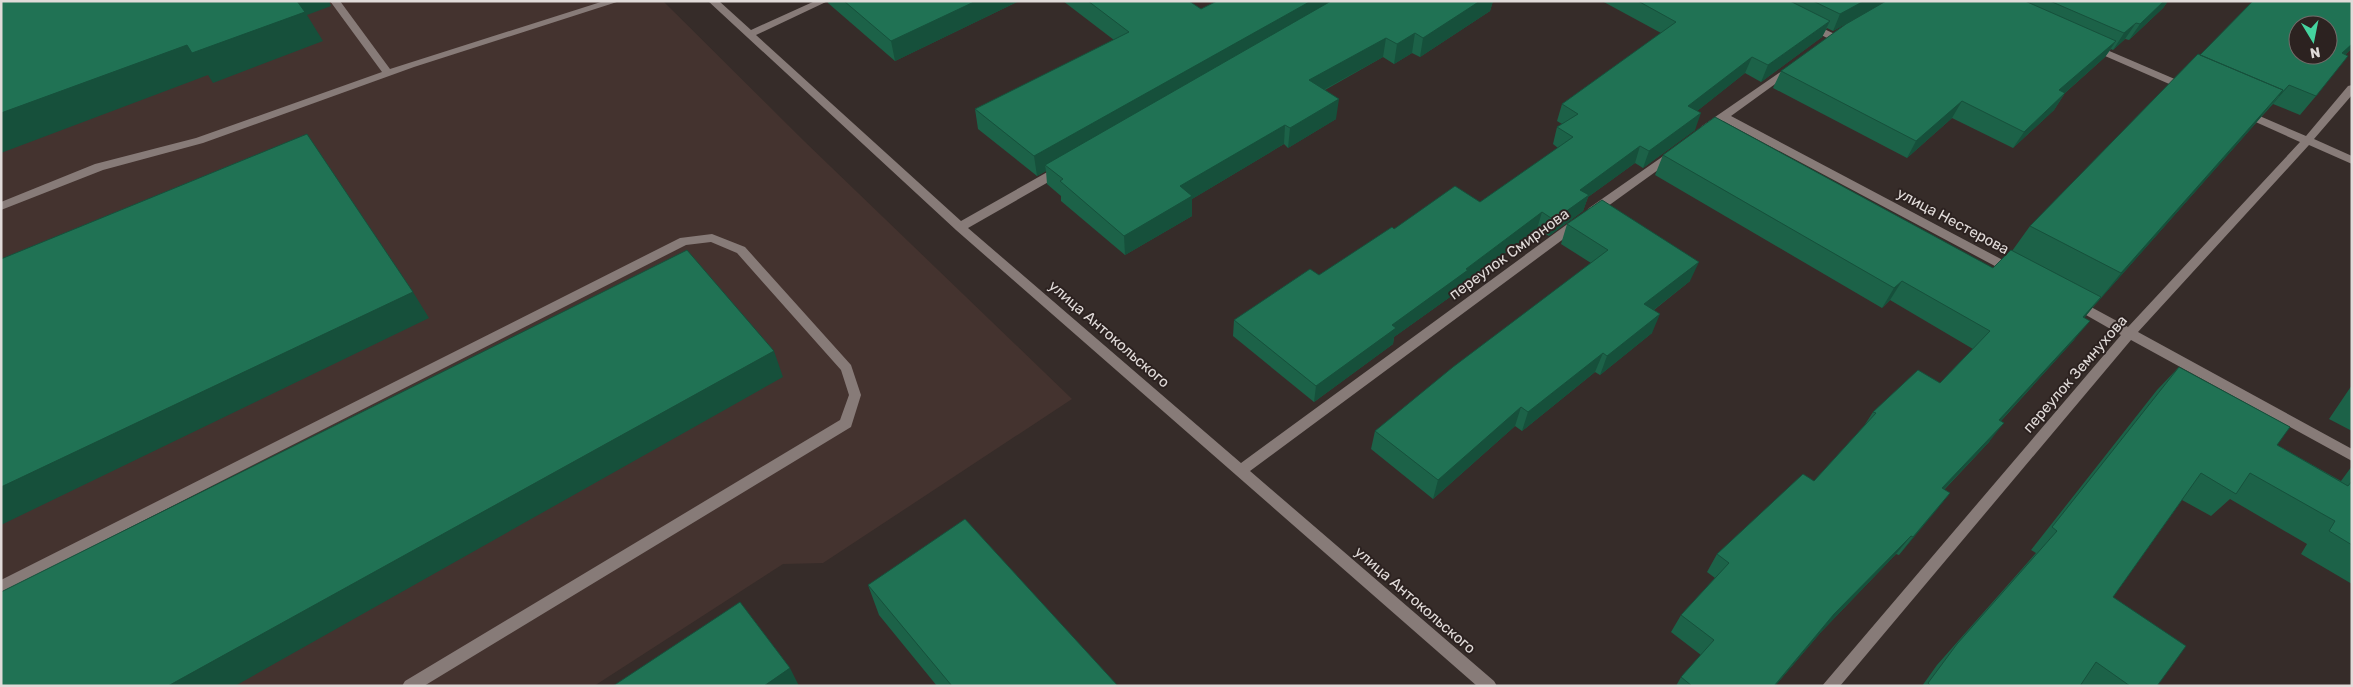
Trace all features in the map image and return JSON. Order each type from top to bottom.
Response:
[{"type":"street","points":[[336,1],[388,73]]},
{"type":"street","points":[[1,206],[99,167],[198,140],[388,73],[614,1]]},
{"type":"street","name":"улица Антокольского","points":[[713,1],[960,227],[1489,686]]},
{"type":"street","points":[[750,34],[824,1]]},
{"type":"street","points":[[1800,21],[1833,38]]},
{"type":"street","points":[[2080,41],[2198,93]]},
{"type":"street","points":[[1699,134],[1802,60]]},
{"type":"street","name":"переулок Земнухова","points":[[1830,686],[2130,334],[2308,140],[2352,88]]},
{"type":"street","points":[[2235,108],[2352,160]]},
{"type":"street","name":"улица Нестерова","points":[[1723,116],[2026,278]]},
{"type":"street","name":"переулок Смирнова","points":[[1241,470],[1683,145]]},
{"type":"street","points":[[960,227],[1071,163]]},
{"type":"street","points":[[1,587],[684,241],[712,238],[741,250],[847,368],[855,395],[846,423],[410,686]]},
{"type":"street","points":[[2061,296],[2352,456]]},
{"type":"shaded area","points":[[1,1],[663,1],[804,141],[1072,399],[823,563],[783,564],[594,686],[1,686]]},
{"type":"building","points":[[297,1],[305,12],[192,53],[187,45],[1,113],[1,2]]},
{"type":"building","points":[[844,1],[976,1],[891,41]]},
{"type":"building","points":[[1088,1],[1189,1],[1201,9],[1217,1],[1311,1],[1034,156],[975,109],[1129,32]]},
{"type":"building","points":[[1331,1],[1480,1],[1423,38],[1415,33],[1397,44],[1386,38],[1309,80],[1339,99],[1290,128],[1285,125],[1180,186],[1192,196],[1124,236],[1060,181],[1063,179],[1045,165]]},
{"type":"building","points":[[1638,1],[1790,1],[1830,21],[1768,65],[1752,57],[1688,106],[1701,113],[1649,151],[1640,146],[1580,190],[1589,195],[1554,220],[1542,212],[1466,269],[1468,270],[1392,325],[1396,328],[1316,386],[1234,320],[1310,269],[1319,275],[1392,227],[1394,229],[1455,186],[1480,202],[1573,137],[1557,127],[1578,114],[1562,104],[1676,22]]},
{"type":"building","points":[[1813,1],[1864,1],[1840,14]]},
{"type":"building","points":[[1886,1],[2025,1],[2116,41],[2059,90],[2065,93],[2024,132],[1962,101],[1916,141],[1781,71],[1846,24]]},
{"type":"building","points":[[2050,1],[2164,1],[2140,24],[2136,23],[2124,33]]},
{"type":"building","points":[[2253,1],[2352,1],[2352,44],[2342,53],[2348,56],[2316,96],[2289,85],[2279,96],[2283,90],[2200,55]]},
{"type":"building","points":[[2198,54],[2283,90],[2121,273],[2030,226]]},
{"type":"building","points":[[1715,117],[1993,268],[2011,250],[2101,297],[2083,317],[2090,321],[1999,420],[2004,423],[1942,488],[1950,493],[1913,537],[1911,536],[1834,614],[1774,686],[1692,686],[1681,677],[1714,640],[1681,615],[1729,563],[1717,554],[1803,474],[1814,481],[1876,413],[1873,412],[1918,370],[1940,383],[1990,331],[1902,281],[1894,288],[1663,155]]},
{"type":"building","points":[[307,134],[413,292],[1,487],[1,259]]},
{"type":"building","points":[[1602,200],[1699,262],[1644,304],[1660,314],[1607,356],[1603,353],[1528,412],[1521,407],[1438,480],[1375,431],[1453,367],[1608,250],[1567,224]]},
{"type":"building","points":[[687,250],[774,351],[168,686],[1,686],[1,592]]},
{"type":"building","points":[[2179,367],[2290,427],[2277,445],[2348,486],[2352,481],[2352,545],[2329,531],[2335,521],[2250,473],[2236,494],[2201,473],[2113,597],[2186,646],[2157,686],[2130,686],[2096,662],[2080,686],[1929,686],[1928,683],[1957,644],[2057,531],[2052,527]]},
{"type":"building","points":[[965,519],[1118,686],[952,686],[868,585]]},
{"type":"building","points":[[740,602],[790,668],[764,686],[613,686]]}]
